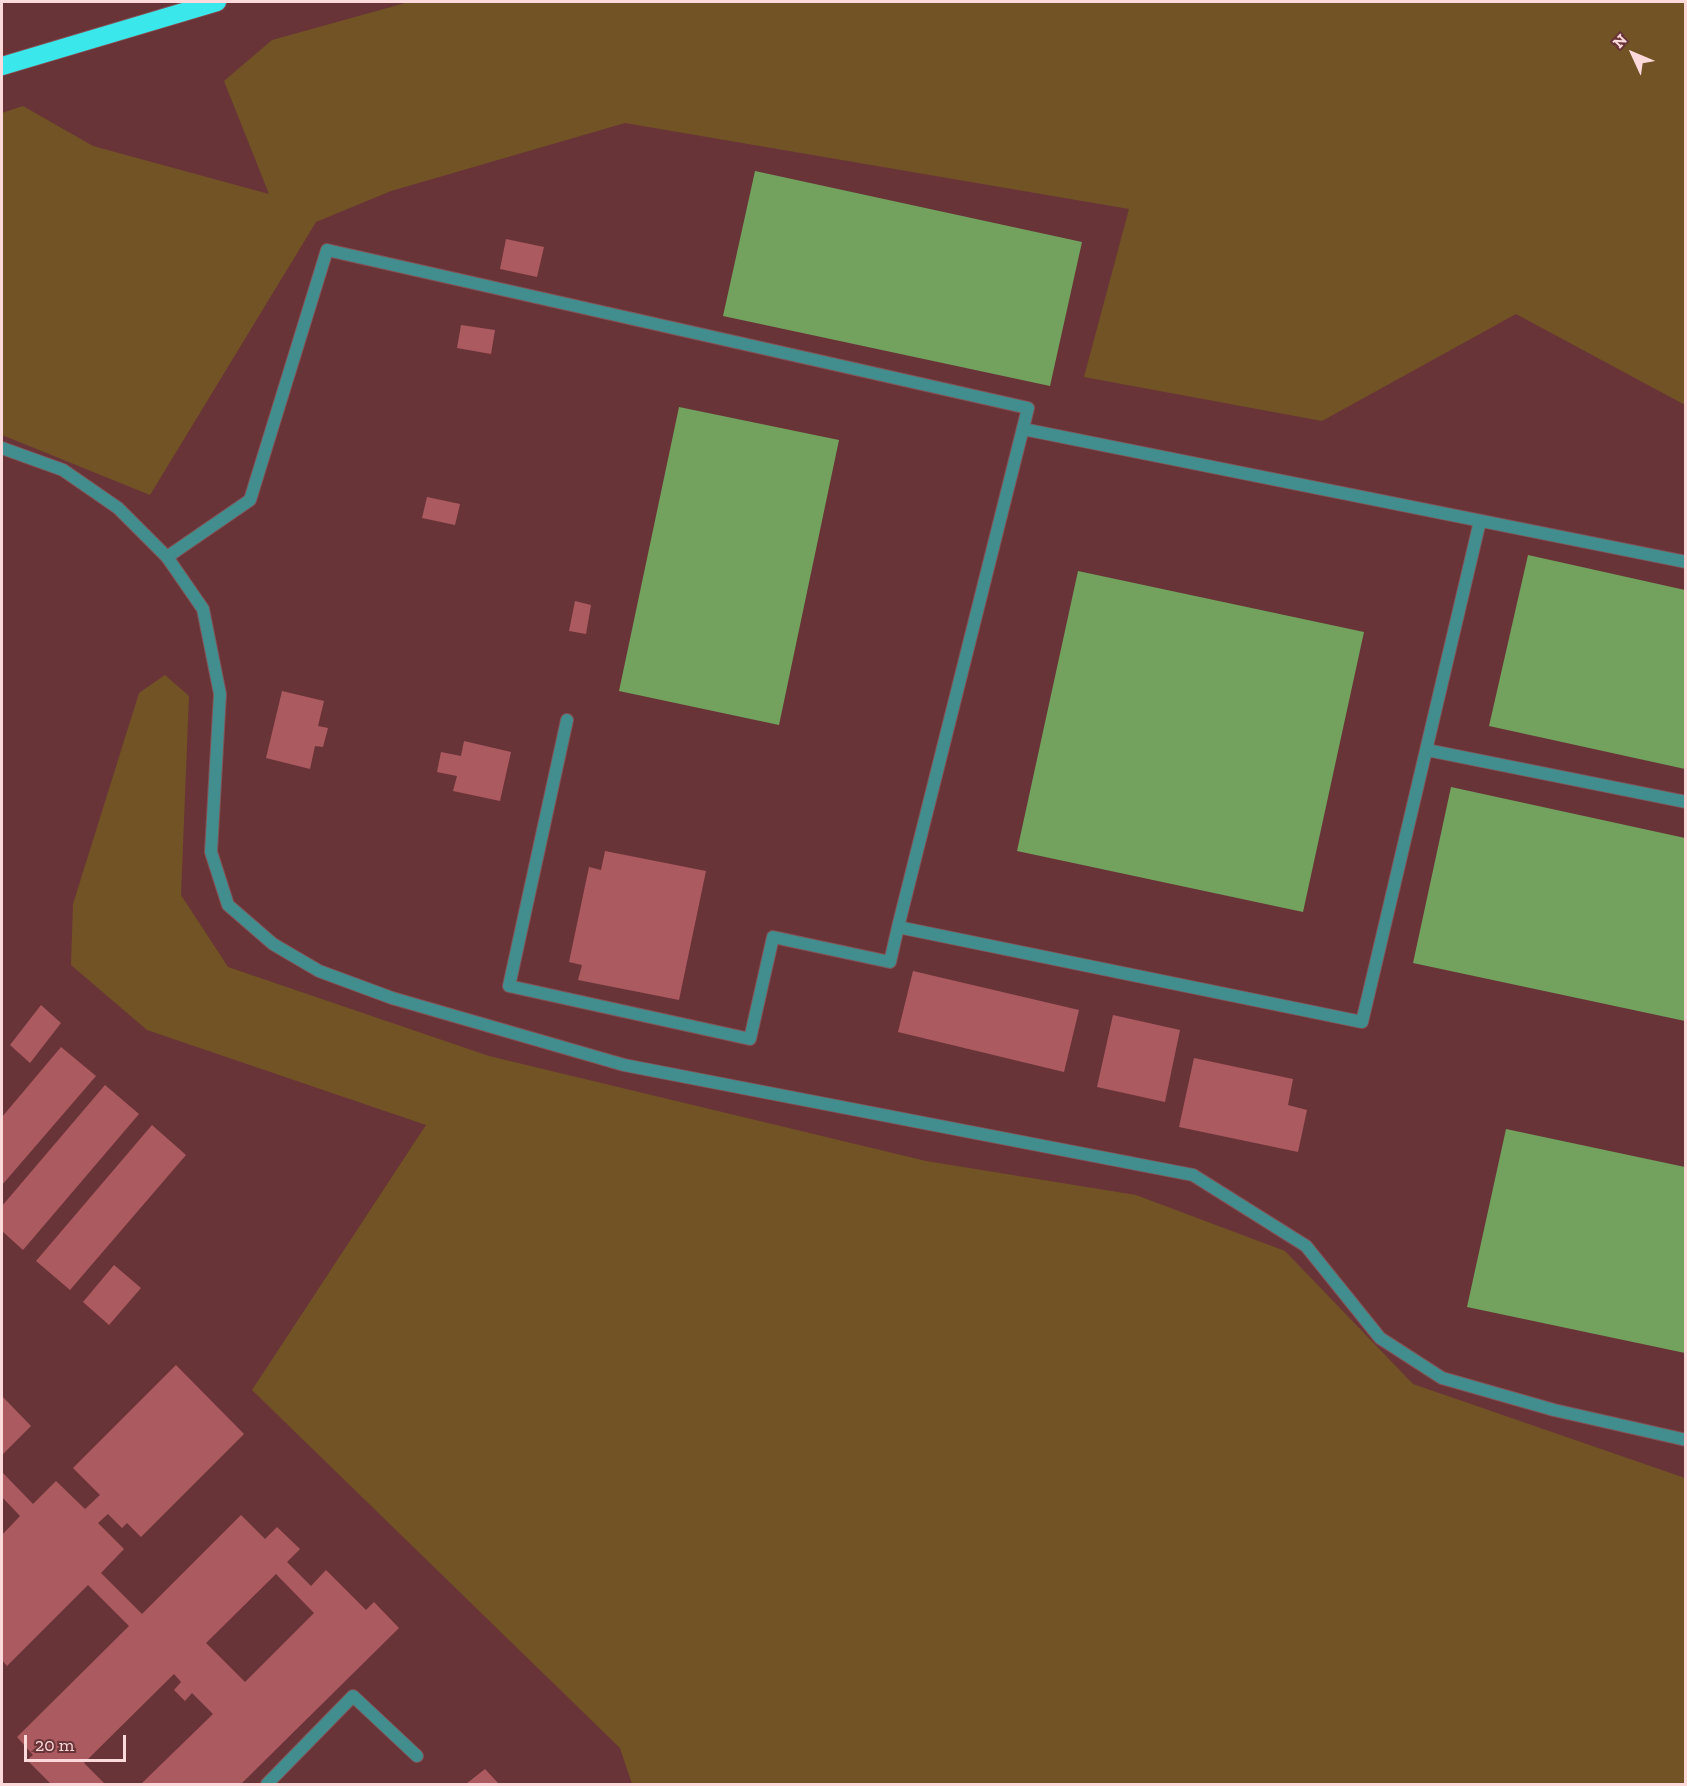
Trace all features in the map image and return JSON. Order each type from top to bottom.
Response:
[{"type":"highway","points":[[2,66],[217,2]]},
{"type":"street","points":[[166,557],[250,500],[327,250],[1028,408],[890,962],[773,937],[750,1039],[509,986],[567,720]]},
{"type":"street","points":[[1023,429],[1686,562]]},
{"type":"street","points":[[2,448],[63,470],[118,508],[166,557],[203,609],[220,694],[211,852],[228,905],[273,944],[319,971],[392,998],[624,1065],[1192,1175],[1306,1245],[1380,1338],[1442,1378],[1554,1410],[1686,1440]]},
{"type":"street","points":[[898,927],[1362,1022],[1480,521]]},
{"type":"street","points":[[1426,750],[1686,801]]},
{"type":"street","points":[[267,1785],[353,1696],[417,1756]]},
{"type":"shaded area","points":[[409,2],[1685,2],[1685,405],[1516,314],[1322,421],[1084,377],[1129,209],[625,123],[391,191],[316,222],[150,495],[2,435],[2,113],[23,106],[93,146],[269,194],[224,81],[272,40]]},
{"type":"shaded area","points":[[755,171],[1082,242],[1050,386],[723,316]]},
{"type":"shaded area","points":[[679,407],[839,440],[779,725],[619,691]]},
{"type":"shaded area","points":[[1528,555],[1685,590],[1685,769],[1489,726]]},
{"type":"shaded area","points":[[1078,571],[1364,632],[1303,912],[1017,851]]},
{"type":"shaded area","points":[[165,675],[189,696],[181,895],[228,967],[489,1056],[926,1161],[1136,1195],[1285,1251],[1413,1384],[1685,1478],[1685,1784],[632,1784],[620,1748],[252,1390],[426,1125],[147,1030],[71,965],[73,904],[139,693]]},
{"type":"shaded area","points":[[1451,787],[1685,838],[1685,1021],[1413,963]]},
{"type":"shaded area","points":[[1506,1129],[1685,1167],[1685,1353],[1467,1307]]},
{"type":"building","points":[[506,239],[544,247],[537,277],[500,269]]},
{"type":"building","points":[[461,325],[495,330],[491,354],[457,348]]},
{"type":"building","points":[[427,497],[460,504],[455,525],[422,518]]},
{"type":"building","points":[[575,601],[591,605],[586,634],[569,631]]},
{"type":"building","points":[[282,691],[324,701],[318,726],[328,728],[323,747],[315,746],[310,769],[266,758]]},
{"type":"building","points":[[464,741],[511,752],[500,801],[453,791],[457,776],[437,772],[441,752],[461,756]]},
{"type":"building","points":[[605,851],[706,871],[679,1000],[578,980],[582,965],[569,962],[589,867],[601,870]]},
{"type":"building","points":[[913,971],[1079,1010],[1064,1072],[898,1032]]},
{"type":"building","points":[[41,1005],[61,1023],[30,1063],[10,1045]]},
{"type":"building","points":[[1113,1015],[1180,1030],[1165,1102],[1097,1087]]},
{"type":"building","points":[[61,1047],[96,1076],[2,1185],[2,1117]]},
{"type":"building","points":[[1194,1058],[1293,1079],[1288,1105],[1307,1110],[1298,1152],[1179,1127]]},
{"type":"building","points":[[105,1085],[139,1114],[23,1250],[2,1231],[2,1206]]},
{"type":"building","points":[[152,1125],[186,1155],[70,1290],[36,1261]]},
{"type":"building","points":[[114,1265],[141,1288],[109,1325],[83,1302]]},
{"type":"building","points":[[176,1365],[244,1434],[141,1537],[127,1523],[122,1528],[108,1514],[98,1523],[124,1549],[101,1573],[142,1614],[241,1515],[265,1539],[277,1527],[300,1549],[287,1562],[311,1586],[326,1570],[366,1610],[374,1602],[399,1628],[241,1784],[141,1784],[213,1714],[192,1693],[185,1701],[174,1690],[181,1682],[174,1674],[84,1763],[105,1784],[51,1784],[27,1760],[33,1755],[17,1737],[129,1626],[88,1585],[7,1666],[2,1660],[2,1535],[20,1516],[2,1497],[2,1472],[33,1504],[56,1481],[85,1509],[100,1495],[73,1468]],"holes":[[[276,1574],[314,1613],[245,1682],[206,1643]]]},
{"type":"building","points":[[2,1396],[31,1426],[2,1455]]},
{"type":"building","points":[[485,1769],[499,1784],[466,1784]]}]
